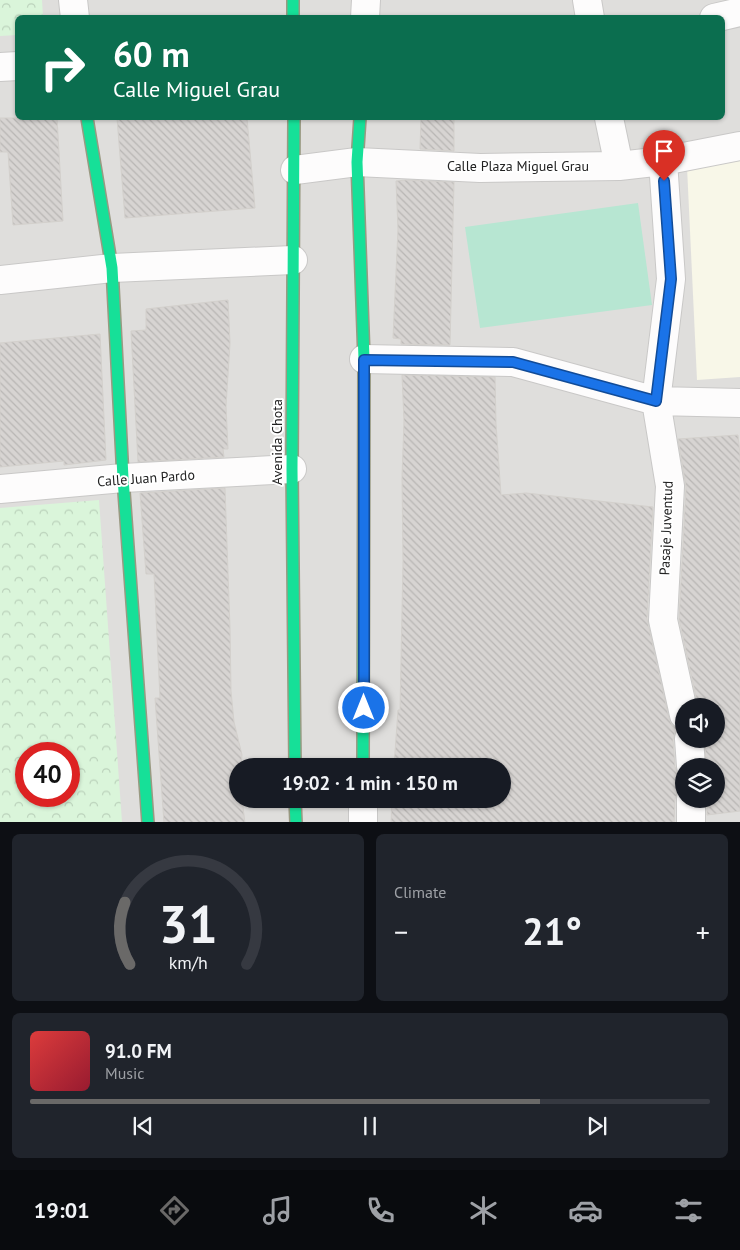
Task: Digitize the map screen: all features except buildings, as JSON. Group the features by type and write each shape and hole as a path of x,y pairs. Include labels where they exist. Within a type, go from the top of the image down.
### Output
{"main road":[{"path":"293,0 293,15"},
{"path":"87,120 112,268 123,478 148,822"},
{"name":"Avenida Chota","path":"294,120 292,470 295,758"},
{"path":"360,120 357,162 364,360 363,758"},
{"path":"296,808 296,822"}],"street":[{"path":"73,0 74,15"},
{"path":"365,15 366,0"},
{"path":"587,0 590,15"},
{"path":"725,15 740,12"},
{"path":"0,67 15,66"},
{"path":"609,120 619,166"},
{"name":"Calle Plaza Miguel Grau","path":"295,170 357,162 480,168 619,166 663,161 740,146"},
{"name":"Pasaje Juventud","path":"663,161 671,279 656,401 670,486 663,620 680,698"},
{"path":"0,280 112,268 293,260"},
{"path":"364,360 513,362 656,401 740,403"},
{"name":"Calle Juan Pardo","path":"0,489 123,478 292,470"},
{"path":"363,808 363,822"},
{"path":"691,808 691,822"}],"shaded area":[{"path":"0,0 740,0 740,822 0,822"},
{"path":"740,158 740,377 697,380 687,167"}],"green space":[{"path":"0,0 42,0 43,15 15,15 15,35 0,36"},
{"path":"638,203 652,305 480,328 465,227"},
{"path":"99,500 122,822 0,822 0,508"}],"traffic: fast":[{"path":"293,0 293,15"},
{"path":"87,120 112,268 123,478 148,822"},
{"path":"294,120 292,469 295,758"},
{"path":"360,120 357,162 364,359 363,758"},
{"path":"295,808 296,822"}],"route":[{"path":"364,708 364,360 513,362 656,401 671,279 664,181"}]}
